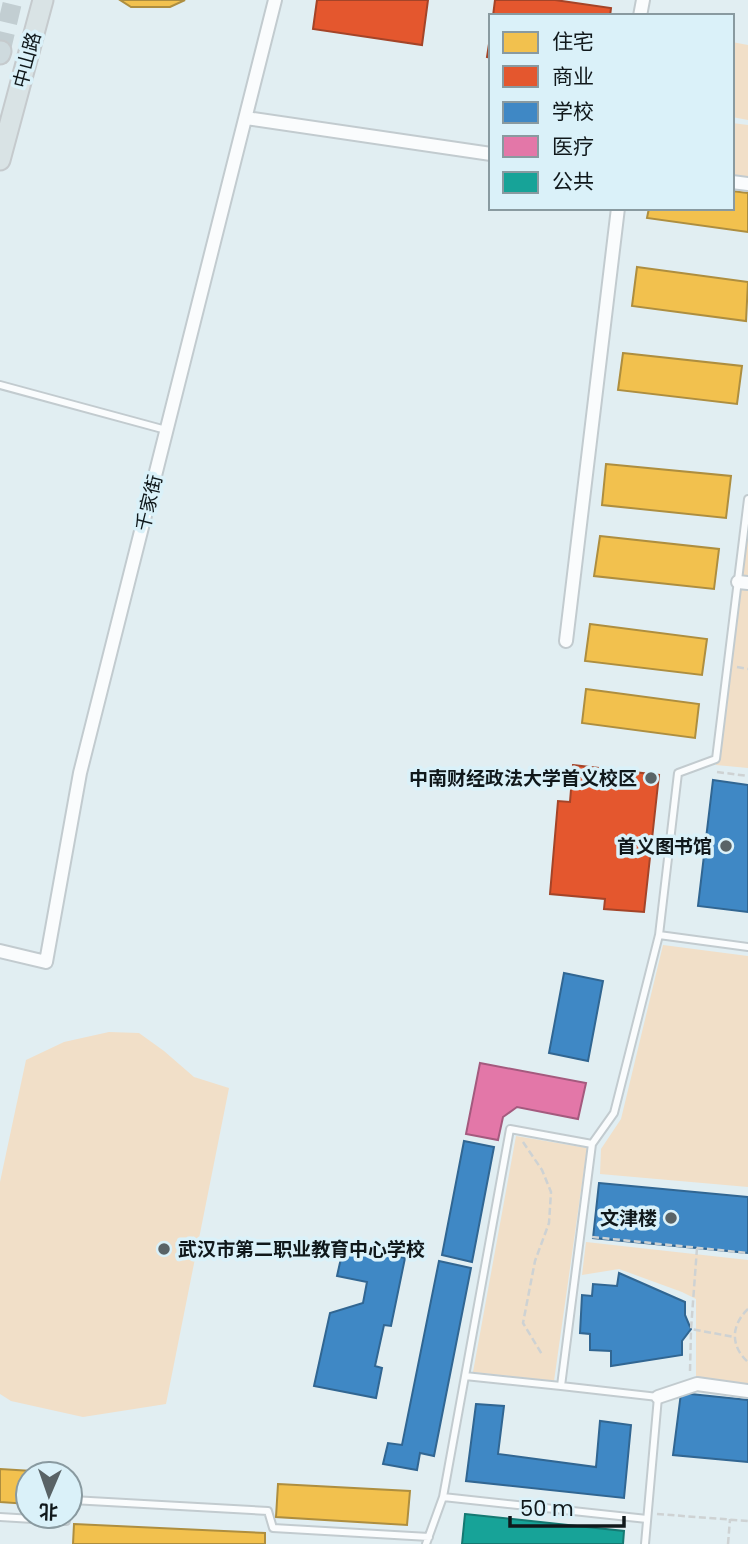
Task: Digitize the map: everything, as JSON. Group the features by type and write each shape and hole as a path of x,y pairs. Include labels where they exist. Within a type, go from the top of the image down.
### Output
{"main road":[{"name":"中山路","path":"0,160 43,0"}],"street":[{"name":"千家街","path":"0,951 46,962 80,773 275,0"},
{"path":"246,118 489,153"},
{"path":"565,641 618,210"},
{"path":"658,1397 697,1384 748,1391"}],"lane":[{"path":"0,386 168,430"},
{"path":"561,1386 592,1144 614,1113 659,935 678,773 716,759 743,582 748,499"},
{"path":"659,935 748,947"},
{"path":"84,1501 268,1511 273,1528 427,1541 443,1497 510,1129 592,1144"},
{"path":"465,1376 658,1397 645,1544"},
{"path":"443,1497 647,1516"}],"path":[{"path":"692,768 748,776"},
{"path":"515,1130 542,1170 551,1192 549,1223 535,1261 523,1323 543,1356"},
{"path":"582,1224 593,1238 748,1254"},
{"path":"690,1387 697,1248"},
{"path":"748,1309 735,1326 734,1337 736,1348 748,1362"},
{"path":"691,1329 734,1337"},
{"path":"647,1516 748,1521"},
{"path":"728,1544 730,1519"}],"shaded area":[{"path":"734,42 748,45 748,120 734,117"},
{"path":"734,123 748,125 748,178 734,176"},
{"path":"748,508 748,768 716,765"},
{"path":"663,945 748,956 748,1187 600,1174 601,1149 621,1119"},
{"path":"109,1032 139,1033 194,1077 229,1088 166,1404 83,1417 11,1401 0,1394 0,1182 26,1060 64,1042"},
{"path":"516,1136 587,1148 554,1381 473,1372"},
{"path":"586,1242 748,1260 748,1386 696,1378 696,1299 619,1269 582,1275"}],"building: 住宅":[{"path":"120,0 185,0 170,7 131,7"},
{"path":"734,191 748,193 748,232 647,218 649,210 734,210"},
{"path":"637,267 748,282 746,321 632,306"},
{"path":"623,353 742,366 737,404 618,390"},
{"path":"606,464 731,476 726,518 602,505"},
{"path":"600,536 719,549 714,589 594,576"},
{"path":"590,624 707,639 702,675 585,661"},
{"path":"586,689 699,704 695,738 582,723"},
{"path":"0,1469 14,1470 14,1503 0,1502"},
{"path":"278,1484 410,1491 407,1525 276,1517"},
{"path":"84,1524 265,1533 265,1544 73,1544 74,1530 84,1530"}],"building: 商业":[{"path":"317,0 428,0 422,45 313,29"},
{"path":"495,0 555,0 611,8 610,14 493,14"},
{"path":"573,765 659,775 644,912 604,909 605,899 550,894 558,801 570,802"}],"building: 学校":[{"name":"首义图书馆","path":"713,780 748,785 748,912 698,906"},
{"path":"564,973 603,981 588,1061 549,1053"},
{"path":"464,1141 494,1147 472,1262 442,1255"},
{"name":"文津楼","path":"599,1183 748,1197 748,1253 593,1238"},
{"path":"344,1245 405,1258 391,1326 384,1325 375,1366 382,1368 376,1398 314,1386 330,1313 363,1303 367,1282 337,1276"},
{"path":"439,1261 471,1268 434,1456 420,1453 417,1470 383,1464 388,1443 402,1445"},
{"path":"619,1273 685,1302 685,1315 691,1329 682,1341 682,1355 611,1366 611,1351 590,1350 590,1334 580,1333 582,1295 592,1296 593,1284 617,1286"},
{"path":"681,1393 748,1400 748,1462 673,1455"},
{"path":"476,1404 504,1406 498,1454 596,1467 600,1421 631,1425 624,1498 466,1481"}],"building: 医疗":[{"path":"480,1063 586,1083 578,1119 517,1107 503,1117 498,1140 466,1134"}],"building: 公共":[{"path":"465,1514 624,1531 623,1544 462,1544"}],"tunnel":[{"path":"1,51 13,0"}],"place":[{"name":"中南财经政法大学首义校区","path":"651,778"},
{"name":"首义图书馆","path":"726,846"},
{"name":"文津楼","path":"671,1218"},
{"name":"武汉市第二职业教育中心学校","path":"164,1249"}]}
